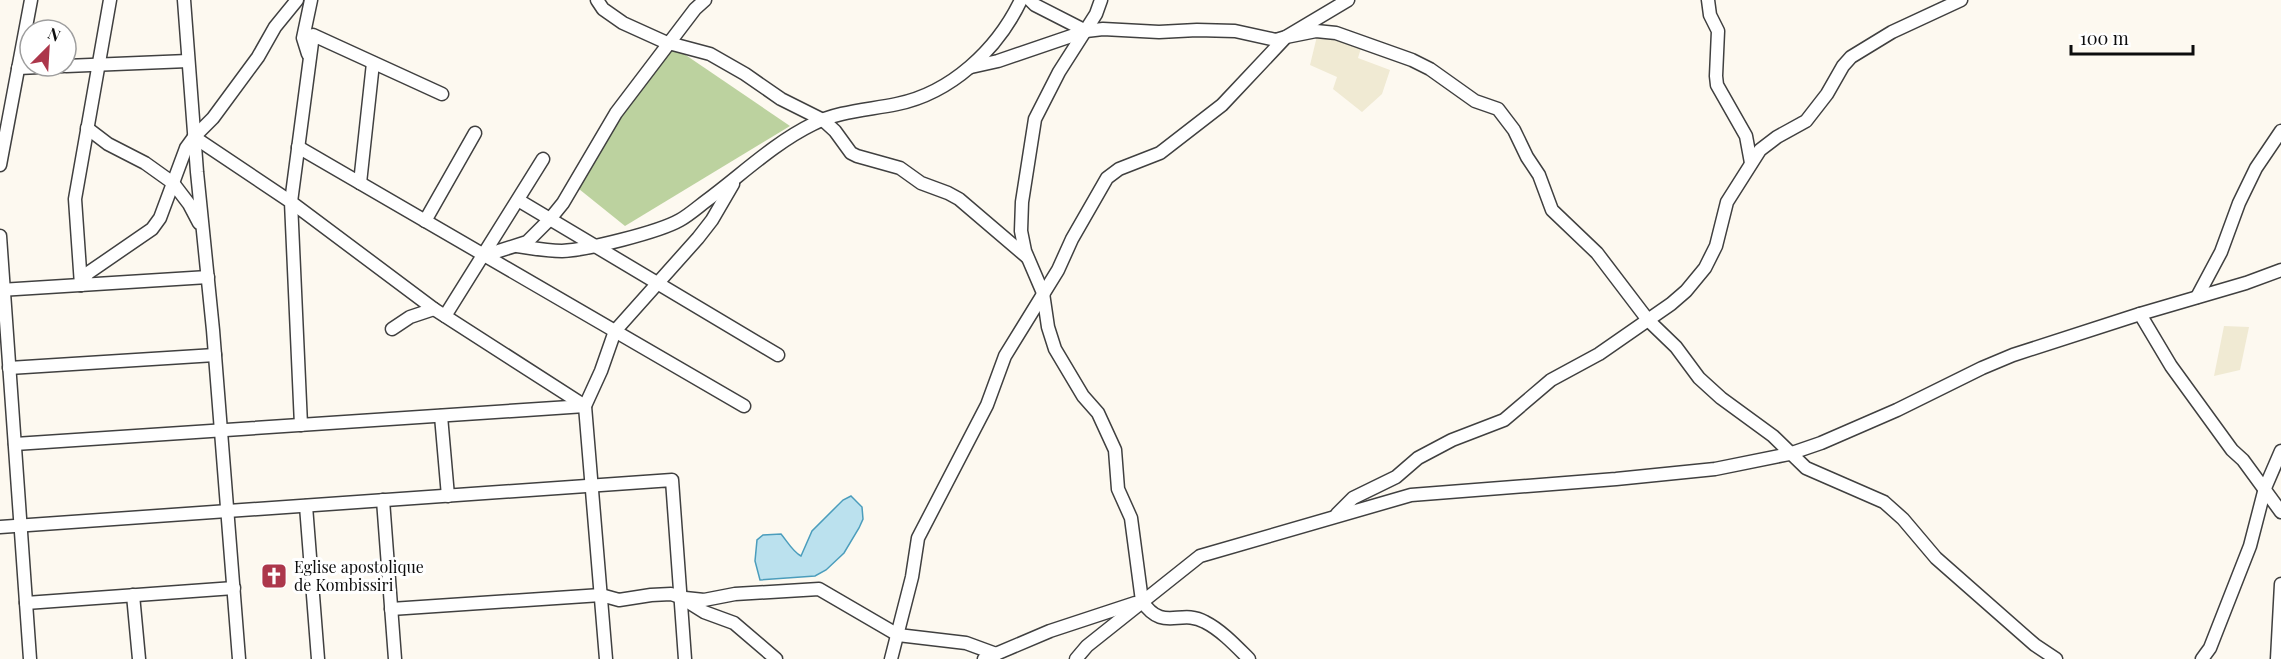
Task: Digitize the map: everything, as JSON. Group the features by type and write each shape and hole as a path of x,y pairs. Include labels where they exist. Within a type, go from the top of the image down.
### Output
{"street":[{"path":"27,18 30,0"},
{"path":"81,285 75,199 110,0"},
{"path":"184,0 239,659"},
{"path":"81,285 88,273 152,229 160,218 186,148 213,118 258,57 274,27 297,0"},
{"path":"310,58 303,38 311,0"},
{"path":"597,0 598,4 610,15 668,43 710,54 745,74 781,99 823,120 835,131 851,153 900,168 921,183 959,199 1028,258"},
{"path":"483,256 527,242 549,219 563,202 616,113 668,43 705,0"},
{"path":"517,246 562,251 660,228 680,220 810,126 831,116 899,104 932,94 970,67 998,37 1021,0"},
{"path":"1030,0 1035,5 1086,31"},
{"path":"1101,0 1096,14 1059,72 1033,126 1020,217 1021,231 1028,258 1042,293 1055,350 1083,396 1098,413 1115,450 1118,489 1131,518 1142,601 1148,611 1155,616 1164,619 1195,618 1205,622 1249,659"},
{"path":"891,659 912,577 918,538 987,405 1005,356 1066,256 1072,239 1107,178 1119,169 1160,153 1222,105 1286,37 1347,0"},
{"path":"1708,0 1710,15 1718,31 1717,85 1746,136 1751,164"},
{"path":"1336,515 1353,498 1396,477 1418,458 1452,440 1504,420 1551,380 1599,354 1686,291 1705,268 1716,246 1727,202 1760,150 1806,120 1827,94 1843,66 1851,57 1892,32 1961,0"},
{"path":"970,67 998,61 1086,31 1103,29 1159,32 1235,31 1276,40 1316,31 1336,33 1412,60 1430,69 1475,101 1498,109 1514,130 1539,176 1552,210 1597,253 1648,320 1676,347 1706,385 1773,436 1806,468 1884,502 1903,519 1936,558 2035,645 2056,659"},
{"path":"301,425 291,202 313,35 442,94"},
{"path":"78,65 188,60"},
{"path":"360,183 373,63"},
{"path":"0,165 4,126 18,68"},
{"path":"87,128 108,144 145,163 173,183 189,204 202,229"},
{"path":"2198,297 2222,252 2239,203 2256,168 2281,131"},
{"path":"425,222 475,133"},
{"path":"194,137 291,202 434,309 585,406"},
{"path":"298,147 744,406"},
{"path":"445,316 543,159"},
{"path":"606,659 585,406 601,371 615,331 712,220 738,177"},
{"path":"518,200 778,355"},
{"path":"0,236 2,290 30,659"},
{"path":"1076,659 1087,646 1200,556 1411,495 1693,471 1789,454 1821,443 1897,410 1992,364 2140,314 2246,284 2281,270"},
{"path":"2,290 207,277"},
{"path":"392,329 410,317 434,309"},
{"path":"2140,314 2171,366 2232,450 2243,460 2281,512"},
{"path":"9,368 215,355"},
{"path":"15,444 585,406"},
{"path":"441,416 448,496"},
{"path":"2202,659 2210,648 2250,546 2265,489 2281,451"},
{"path":"0,527 672,480 685,659"},
{"path":"383,500 395,659"},
{"path":"306,506 318,659"},
{"path":"2277,659 2281,584"},
{"path":"26,603 234,588"},
{"path":"391,609 601,595 619,600 670,594 704,600 735,594 819,589 898,635 966,643 990,656 1050,631 1142,601"},
{"path":"133,596 139,659"},
{"path":"680,597 704,612 734,623 776,659"}],"shaded area":[{"path":"1318,32 1361,48 1358,58 1390,70 1382,94 1362,112 1333,89 1337,77 1310,65"},
{"path":"2224,326 2249,327 2240,370 2214,376"}],"green space":[{"path":"668,43 790,126 625,226 574,185"}],"water":[{"path":"851,496 862,507 863,519 844,553 826,570 815,576 760,580 755,561 757,540 763,535 781,534 801,556 812,531 843,500"}],"place":[{"name":"Eglise apostolique de Kombissiri","path":"274,576"}]}
